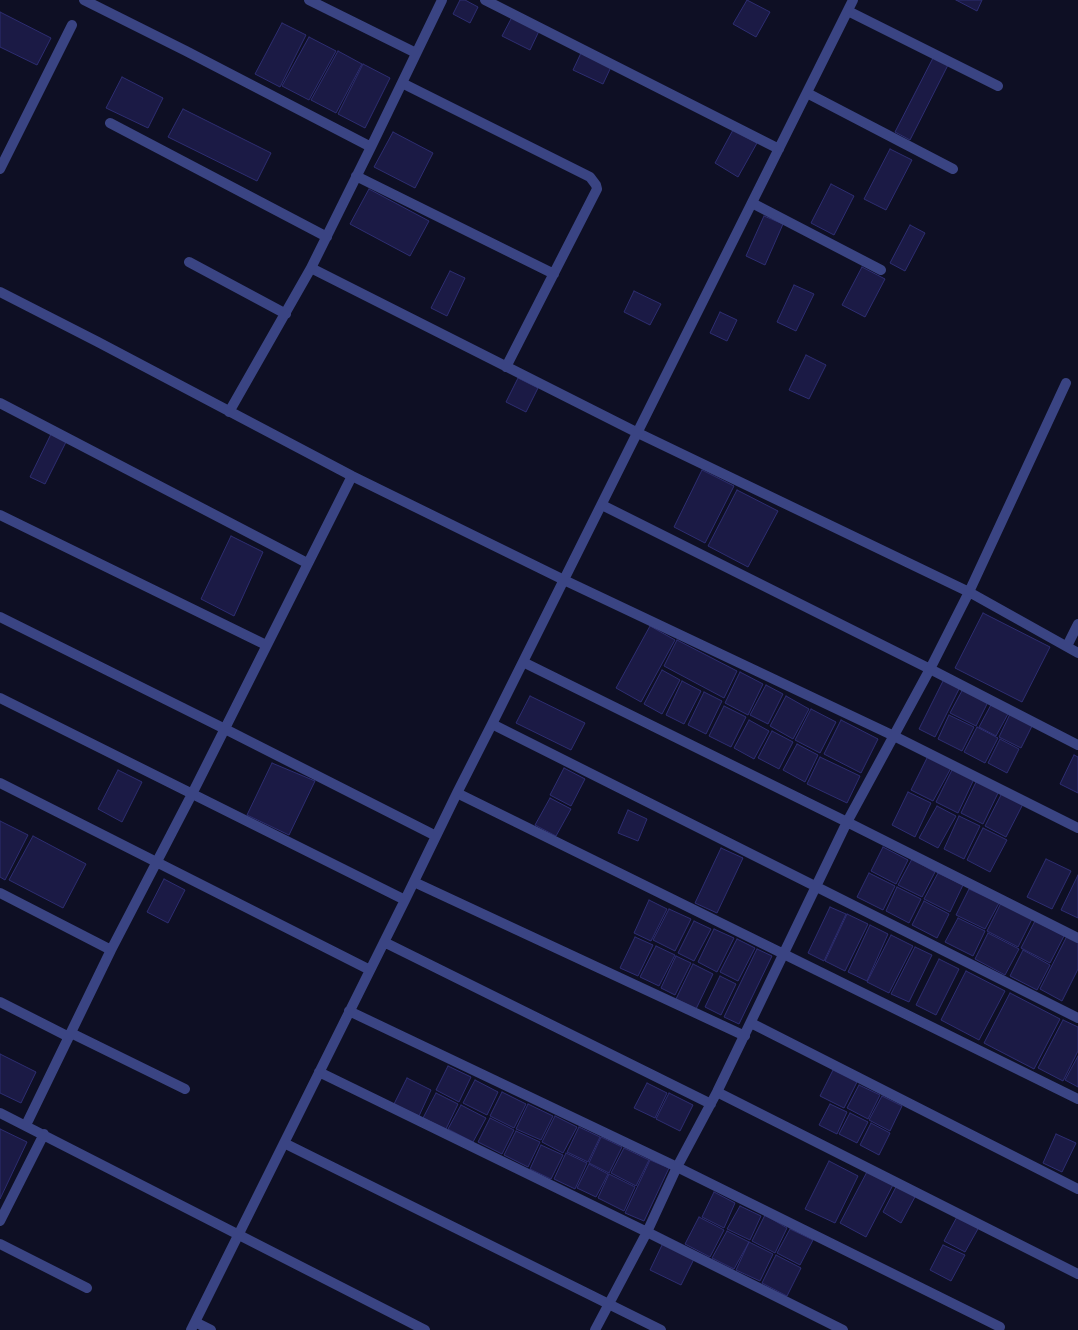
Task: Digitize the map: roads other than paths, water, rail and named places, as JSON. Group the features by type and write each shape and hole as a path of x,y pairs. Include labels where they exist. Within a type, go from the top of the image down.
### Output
{"street":[{"path":"84,0 186,50 371,147"},
{"path":"309,0 416,53"},
{"path":"229,412 312,268 442,0"},
{"path":"485,0 779,149"},
{"path":"211,1330 193,1326 457,792 853,0"},
{"path":"848,11 998,86"},
{"path":"0,169 72,25"},
{"path":"402,83 590,177 597,189 506,366"},
{"path":"807,93 953,168"},
{"path":"110,123 327,237"},
{"path":"356,176 554,274"},
{"path":"752,203 880,270"},
{"path":"189,262 286,314"},
{"path":"312,268 638,432 969,592 1078,653"},
{"path":"0,292 352,476 564,580 894,736 1078,828"},
{"path":"595,1330 647,1232 677,1166 745,1036 847,822 930,669 969,592 1066,383"},
{"path":"0,403 308,563"},
{"path":"26,1125 112,950 352,476"},
{"path":"602,505 1078,745"},
{"path":"0,515 266,645"},
{"path":"0,617 436,836"},
{"path":"1067,646 1078,624"},
{"path":"523,662 1078,938"},
{"path":"0,698 405,900"},
{"path":"492,724 1078,1018"},
{"path":"0,784 370,970"},
{"path":"457,792 1078,1100"},
{"path":"414,882 745,1036"},
{"path":"0,893 112,950"},
{"path":"384,942 711,1104"},
{"path":"0,1002 185,1089"},
{"path":"349,1012 677,1166 1000,1326"},
{"path":"751,1023 1078,1189"},
{"path":"319,1072 843,1330"},
{"path":"717,1092 1078,1274"},
{"path":"0,1113 425,1330"},
{"path":"0,1221 44,1134"},
{"path":"284,1144 661,1330"},
{"path":"0,1244 87,1288"}]}
